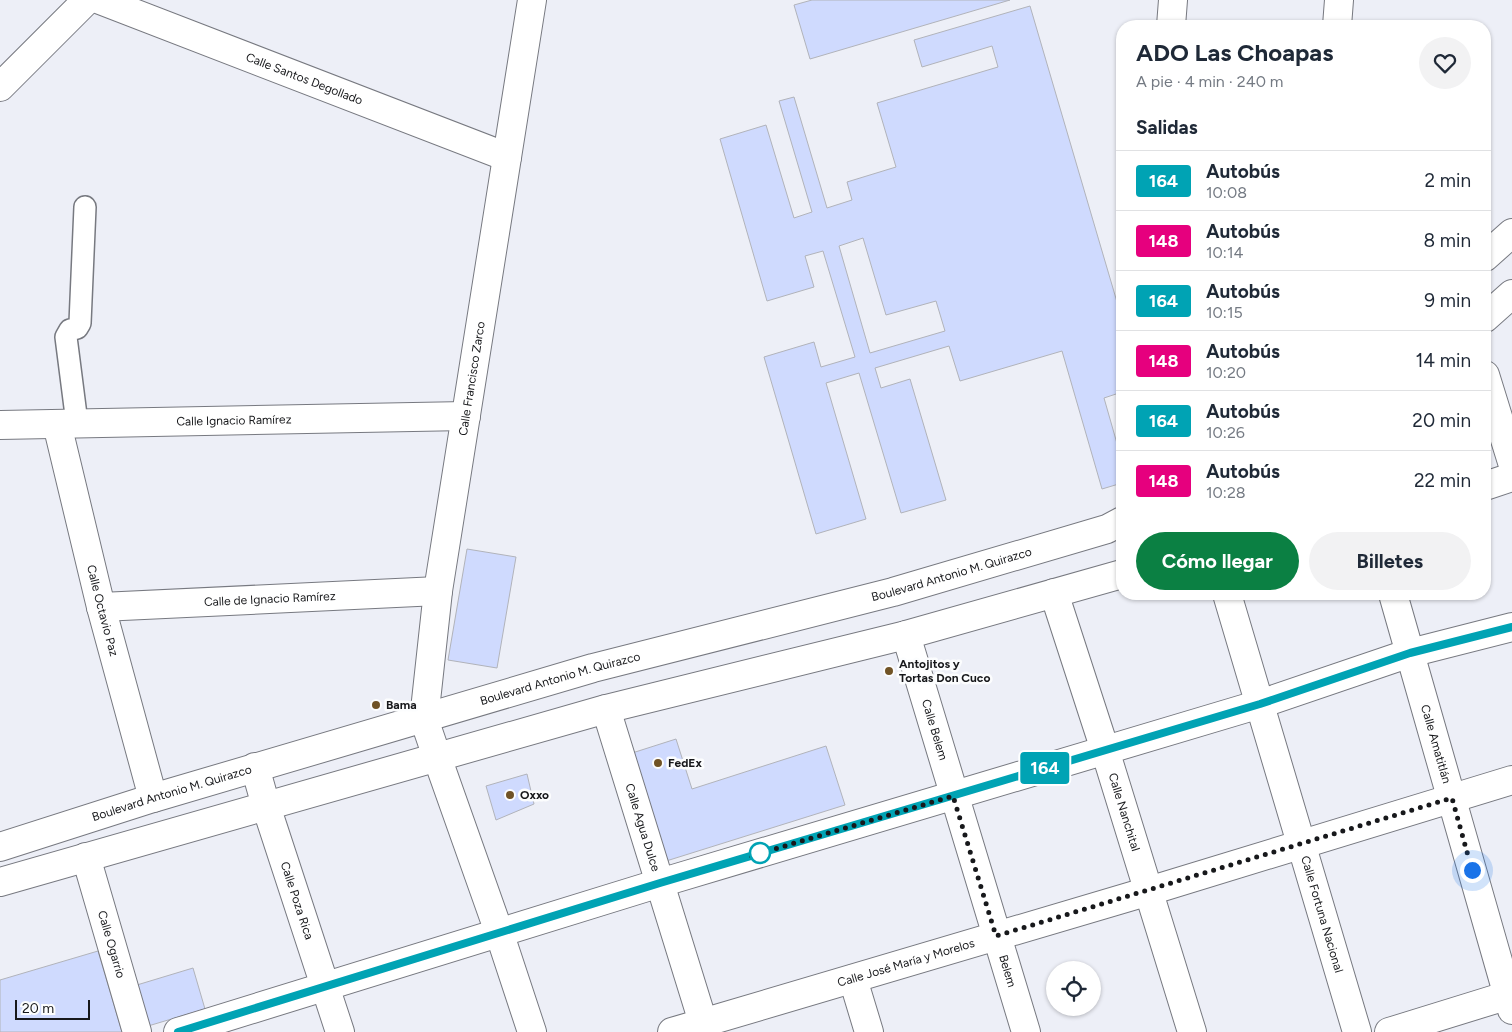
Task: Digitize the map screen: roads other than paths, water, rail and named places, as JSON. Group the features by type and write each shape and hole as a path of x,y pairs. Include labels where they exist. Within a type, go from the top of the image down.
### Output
{"street":[{"path":"0,87 87,0"},
{"name":"Calle Santos Degollado","path":"100,0 507,157"},
{"name":"Calle Francisco Zarco","path":"532,0 438,591 424,719 532,1032"},
{"path":"1171,20 1173,0"},
{"path":"1338,20 1339,0"},
{"path":"67,424 66,337 70,330 77,328 80,323 85,207"},
{"path":"1491,252 1512,233"},
{"path":"1491,313 1512,294"},
{"path":"1491,394 1512,462"},
{"name":"Calle Ignacio Ramírez","path":"0,425 466,416"},
{"name":"Calle Octavio Paz","path":"67,424 101,607 154,798"},
{"path":"1491,484 1512,477"},
{"name":"Boulevard Antonio M. Quirazco","path":"0,847 255,767 593,668 893,592 1107,529 1116,524"},
{"path":"0,882 606,709 906,635 1116,576"},
{"name":"Calle de Ignacio Ramírez","path":"101,607 438,591"},
{"name":"Calle Nanchital","path":"1054,593 1105,750 1192,1032"},
{"name":"Calle Fortuna Nacional","path":"1229,600 1357,1032"},
{"name":"Calle Amatitlán","path":"1395,600 1511,1000"},
{"path":"178,1032 660,883 1260,704 1410,653 1512,627"},
{"name":"Calle Belem","path":"906,635 953,796"},
{"path":"691,643 702,685"},
{"name":"Calle Agua Dulce","path":"606,709 704,1028"},
{"name":"Calle Poza Rica","path":"255,767 340,1032"},
{"name":"Calle José María y Morelos","path":"672,1032 704,1028 853,979 1512,780"},
{"name":"Belem","path":"953,796 1026,1032"},
{"name":"Calle Ogarrio","path":"86,857 137,1032"},
{"path":"853,979 869,1032"},
{"path":"1389,1032 1511,1000"}],"place":[{"name":"Antojitos y Tortas Don Cuco","path":"889,671"},
{"name":"Bama","path":"376,705"},
{"name":"FedEx","path":"658,763"},
{"name":"Oxxo","path":"510,795"}]}
